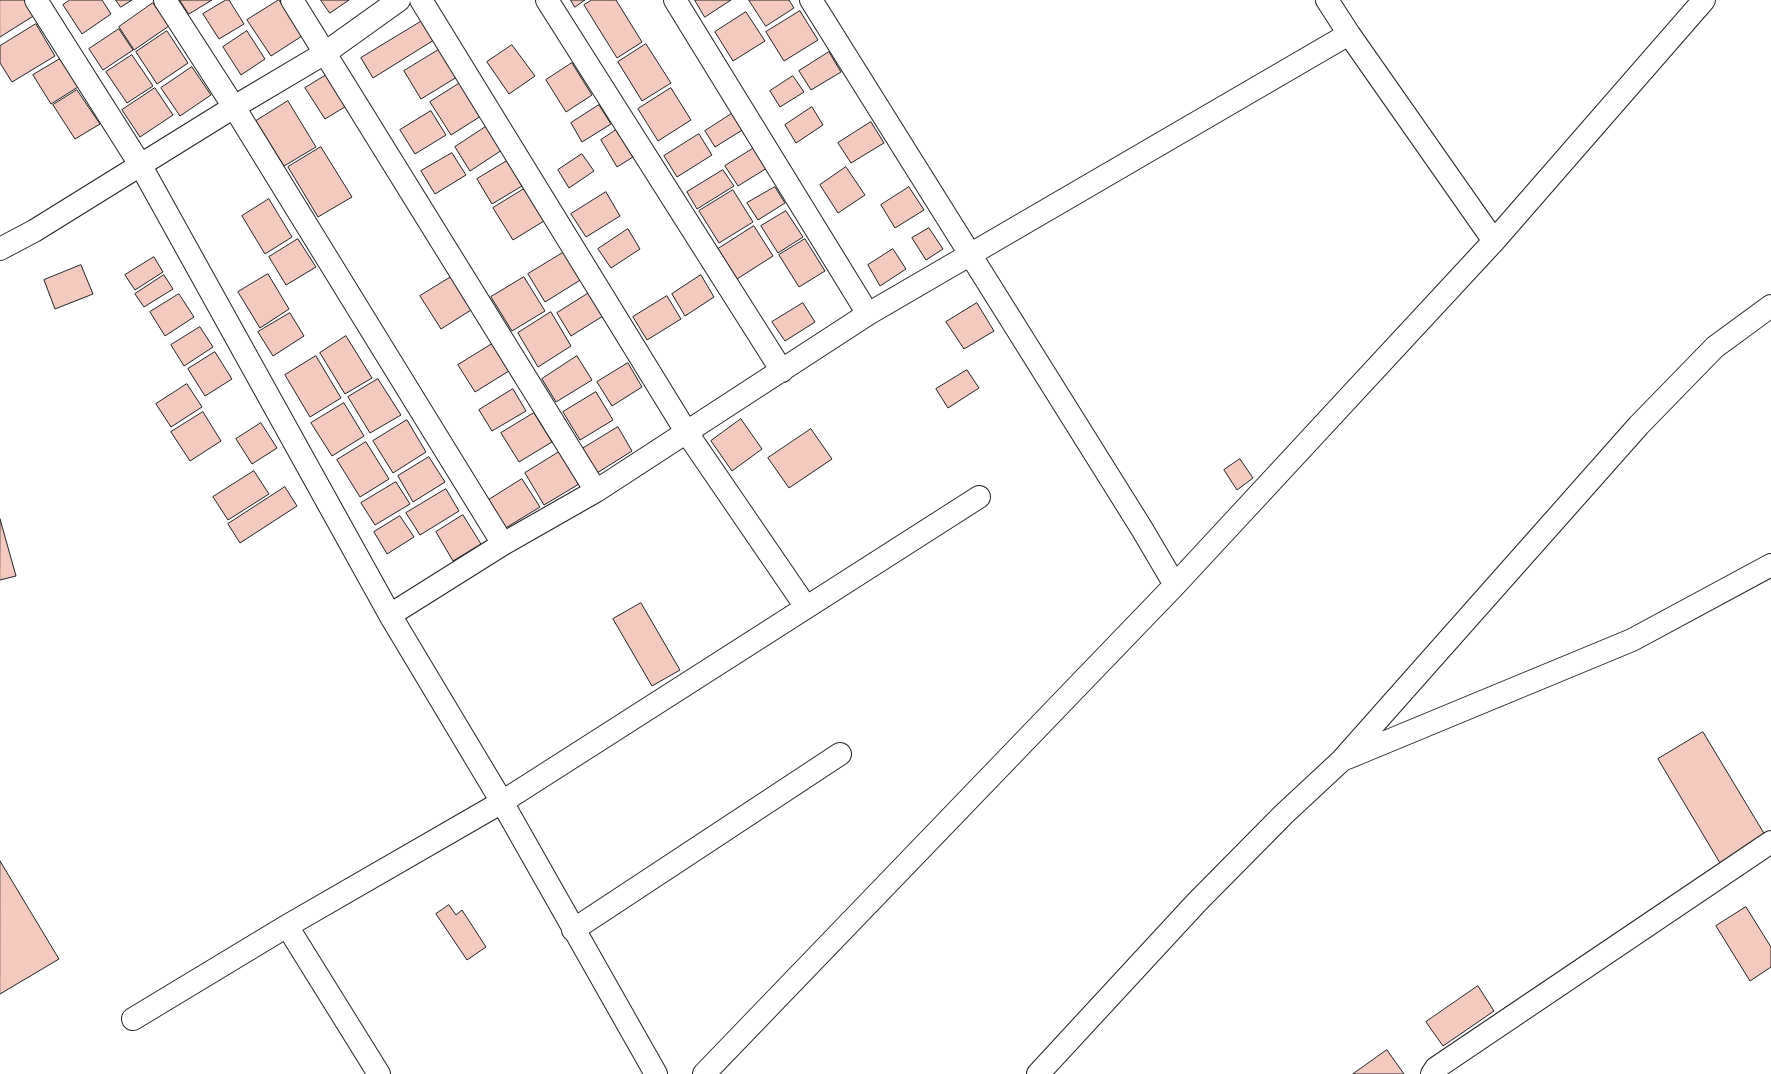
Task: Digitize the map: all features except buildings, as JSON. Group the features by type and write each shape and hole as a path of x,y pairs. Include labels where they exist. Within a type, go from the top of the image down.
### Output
{"street":[{"path":"36,0 141,166 390,615 502,802 573,930 656,1074"},
{"path":"165,0 234,107 503,544"},
{"path":"292,0 596,491"},
{"path":"0,249 34,231 234,107 325,53 399,0"},
{"path":"421,0 688,433 806,607"},
{"path":"547,0 782,371"},
{"path":"675,0 868,314"},
{"path":"811,0 969,255 1142,529 1175,585"},
{"path":"1327,0 1349,34 1494,241"},
{"path":"704,1074 1175,585 1494,241 1704,0"},
{"path":"390,615 503,544 596,491 688,433 868,314 1349,34"},
{"path":"1038,1074 1197,902 1284,814 1342,760 1639,425 1715,347 1771,306"},
{"path":"133,1019 287,926 502,802 979,497"},
{"path":"1342,760 1632,640 1771,565"},
{"path":"573,930 840,754"},
{"path":"1432,1074 1436,1068 1771,842"},
{"path":"287,926 378,1074"}]}
